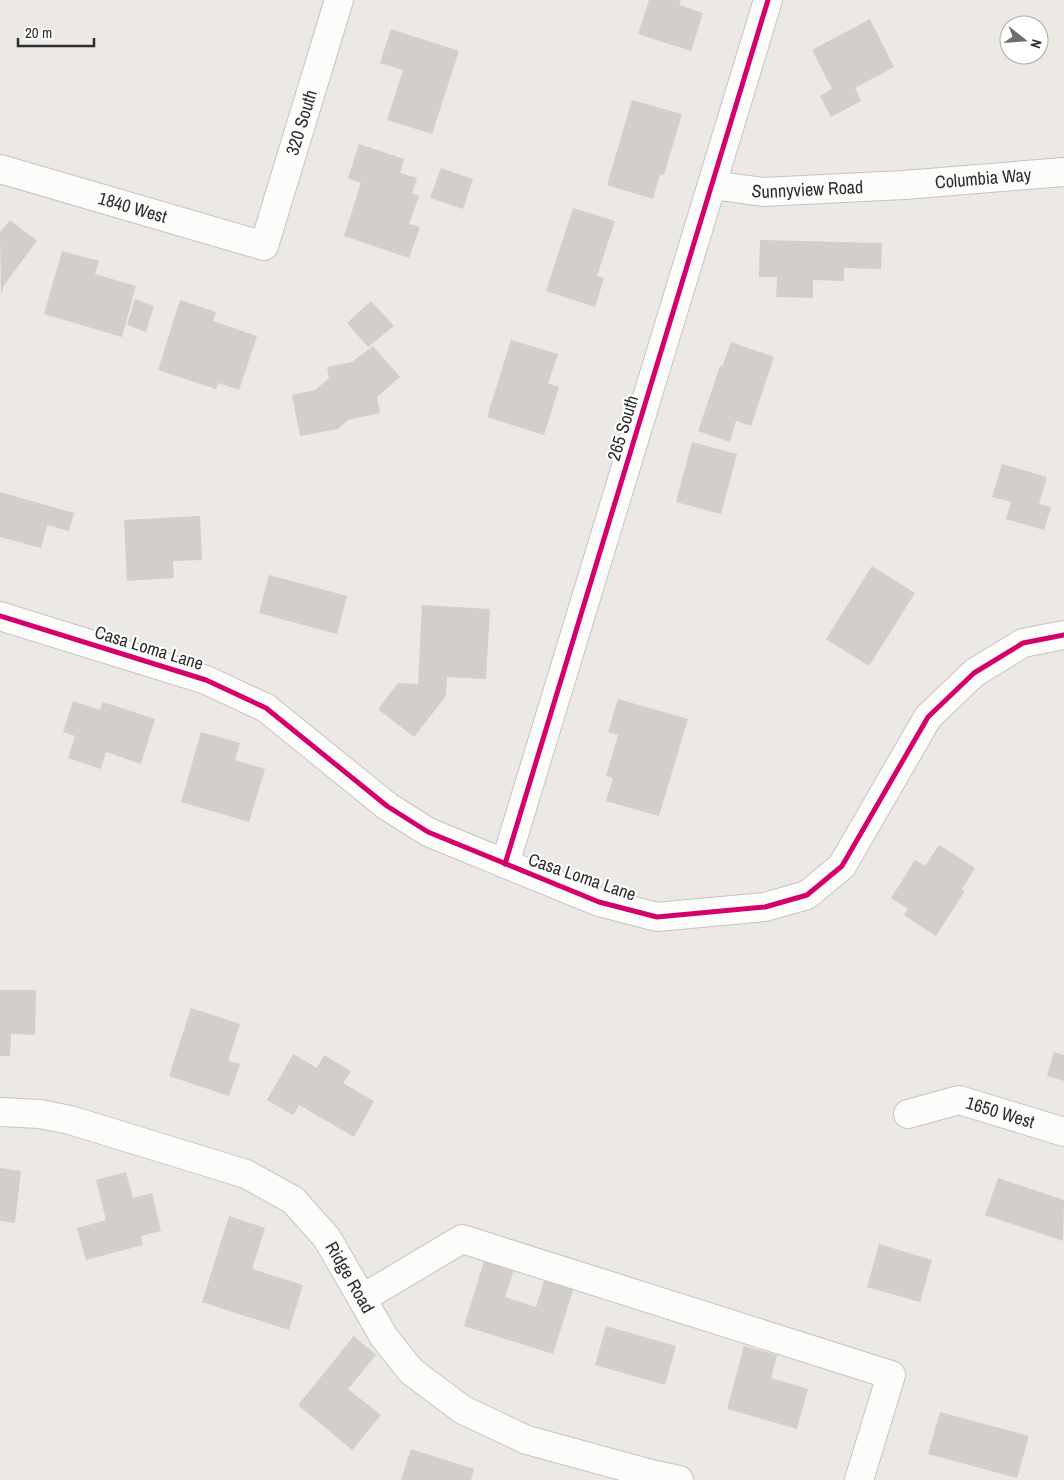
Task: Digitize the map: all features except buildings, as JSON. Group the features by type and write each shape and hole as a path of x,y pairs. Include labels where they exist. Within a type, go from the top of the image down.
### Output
{"street":[{"name":"320 South","path":"264,246 339,0"},
{"name":"265 South","path":"505,864 768,0"},
{"name":"1840 West","path":"0,169 264,246"},
{"name":"Columbia Way","path":"904,185 1064,172"},
{"name":"Sunnyview Road","path":"712,185 763,192 904,185"},
{"name":"Casa Loma Lane","path":"0,616 206,680 266,708 387,806 428,832 599,902 657,916 765,908 807,895 842,866 928,717 974,673 1023,643 1064,635"},
{"name":"1650 West","path":"908,1114 958,1100 1064,1132"},
{"name":"Ridge Road","path":"0,1112 40,1114 70,1120 246,1174 293,1200 327,1238 384,1337 411,1371 463,1410 527,1440 679,1480"},
{"path":"363,1298 462,1239 891,1376 859,1480"}],"cycle path":[{"path":"505,864 768,0"},
{"path":"0,616 206,680 266,708 387,806 428,832 599,902 657,917 765,907 807,895 842,866 928,717 974,673 1023,643 1064,635"}]}
